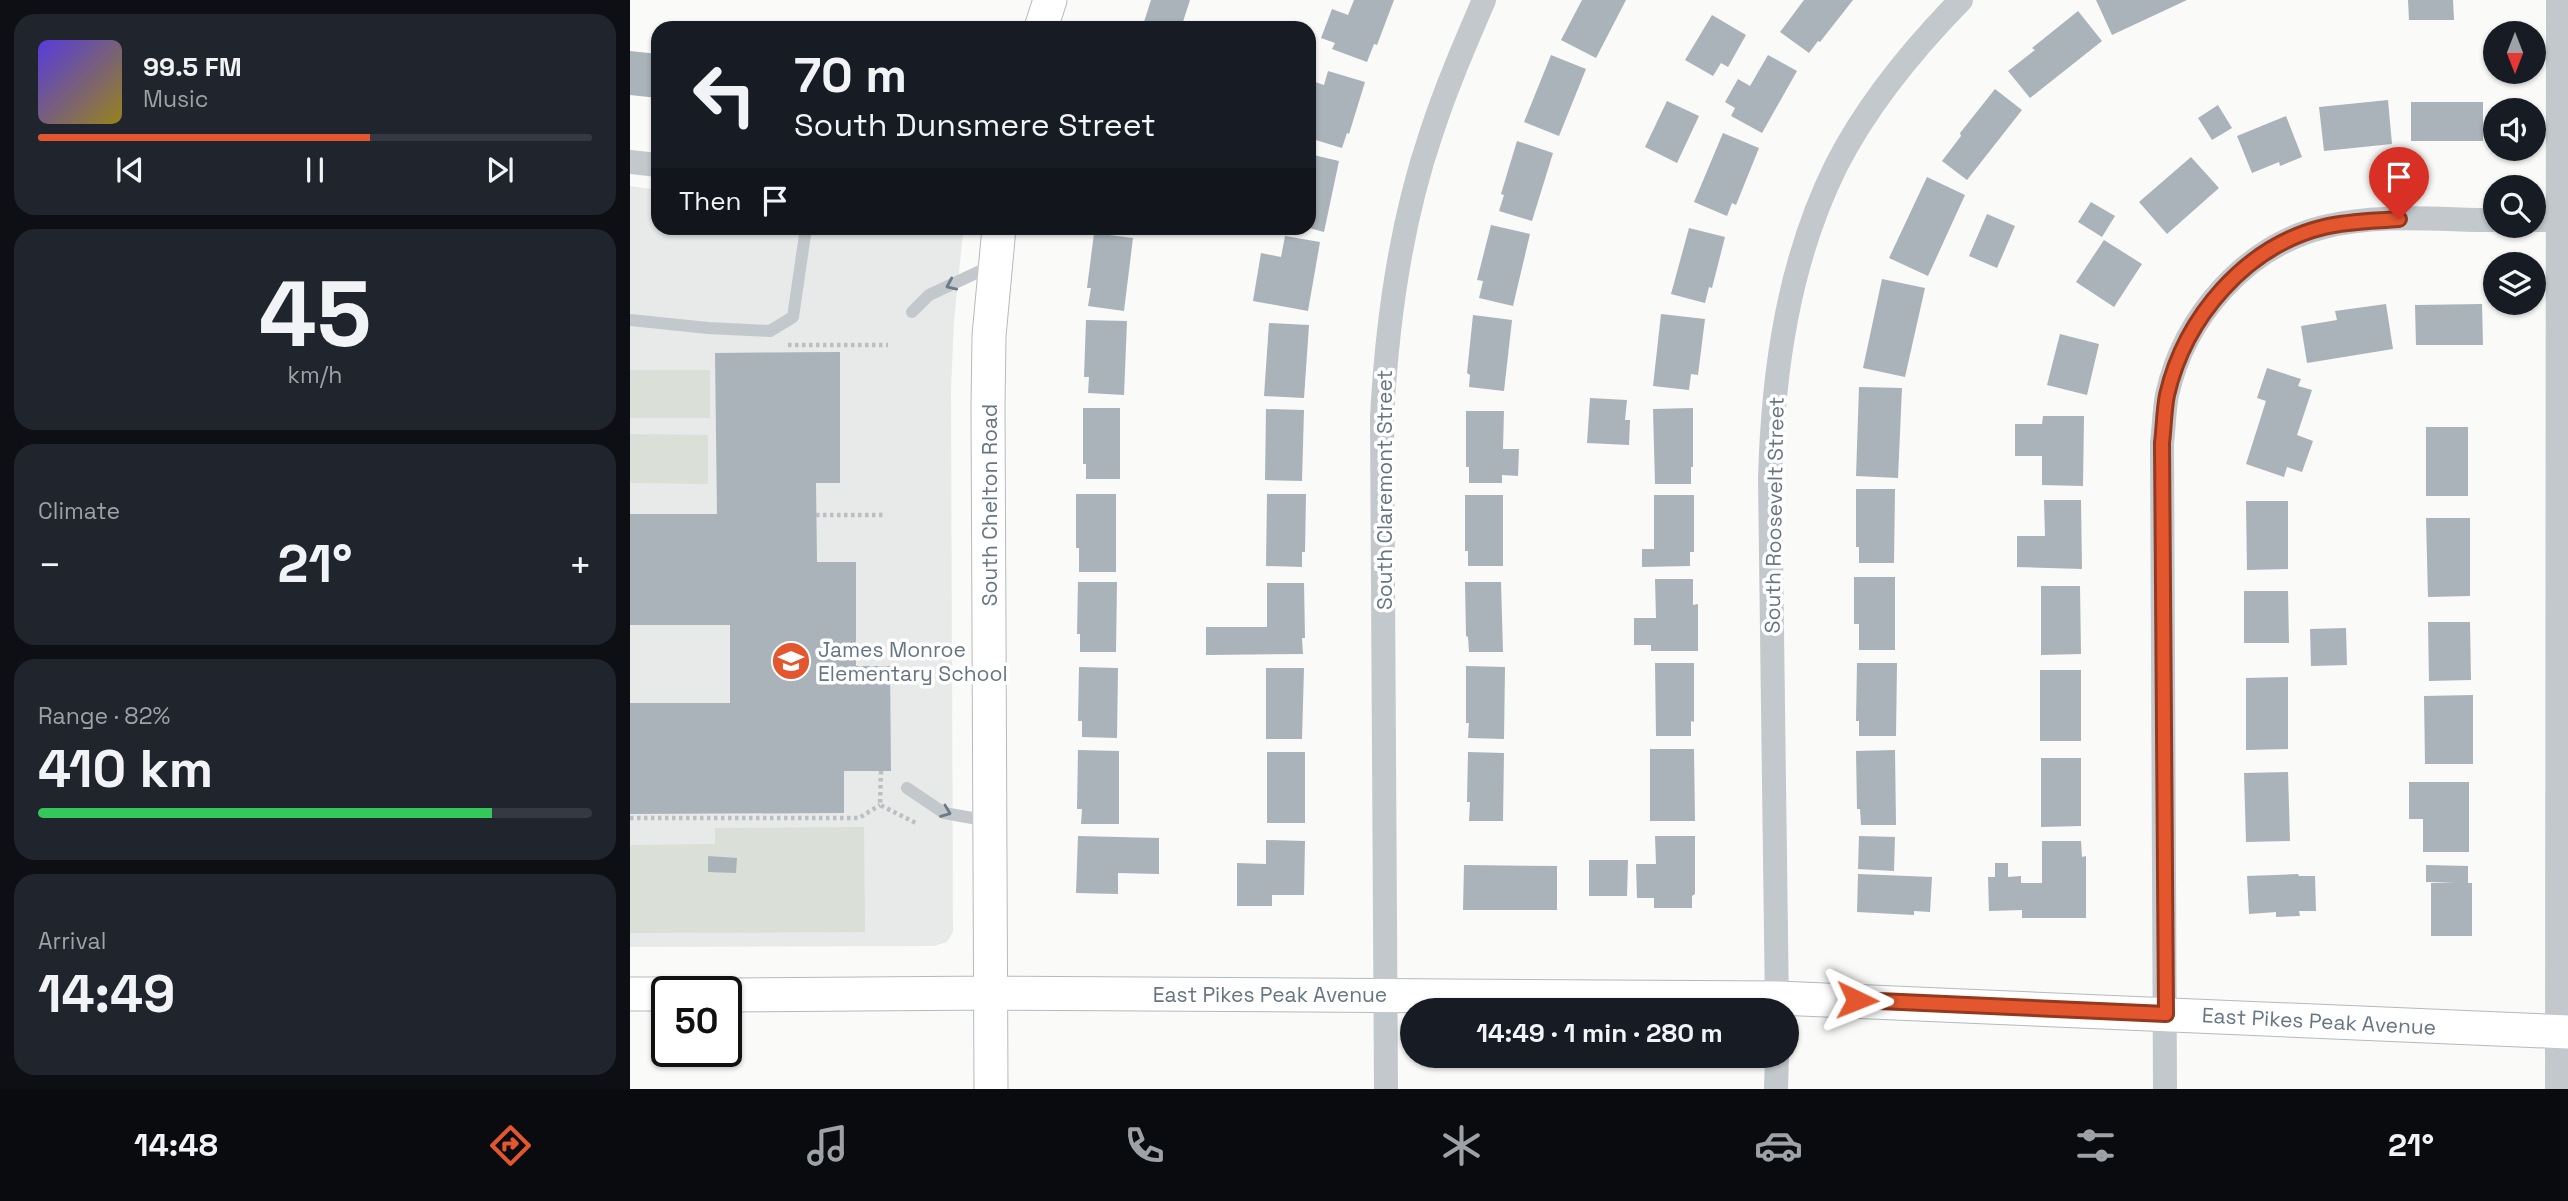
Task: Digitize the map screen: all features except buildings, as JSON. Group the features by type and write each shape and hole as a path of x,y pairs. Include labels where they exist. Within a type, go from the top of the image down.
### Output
{"main road":[{"path":"1043,21 1050,0"},
{"name":"South Chelton Road","path":"991,1089 988,406 989,336 998,235"},
{"name":"East Pikes Peak Avenue","path":"742,995 992,993 1516,998"},
{"path":"630,995 651,995"},
{"name":"East Pikes Peak Avenue","path":"1799,1005 2166,1014 2563,1032"}],"street":[{"name":"South Claremont Street","path":"1386,1089 1382,417 1386,354 1394,290 1410,211 1430,136 1456,64 1484,0"},
{"name":"South Roosevelt Street","path":"1777,998 1770,478 1772,414 1780,358 1804,249 1836,166 1863,120 1893,78 1931,30 1961,0"},
{"path":"2557,1089 2563,1032 2563,220 2558,0"},
{"path":"630,162 651,165"},
{"path":"2165,1089 2162,443 2167,395 2177,362 2190,332 2208,306 2235,276 2262,254 2294,237 2324,227 2355,222 2483,220"},
{"path":"1776,1089 1777,1068"}],"lane":[{"path":"630,320 770,331 793,317 805,235"},
{"path":"912,312 929,295 994,265"},
{"path":"906,788 944,813 991,822"}],"path":[{"path":"816,515 886,515"},
{"path":"630,818 859,818 880,805"}],"shaded area":[{"name":"James Monroe Elementary School","path":"630,186 651,189 651,235 963,235 954,320 951,390 953,932 947,942 934,946 630,947"},
{"path":"630,370 710,370 710,418 630,418"},
{"path":"630,434 708,435 708,484 630,483"},
{"path":"864,827 865,932 630,933 630,845 715,844 715,828"}],"place":[{"name":"James Monroe Elementary School","path":"791,661"}],"route":[{"path":"1857,1000 2166,1014 2162,443 2167,395 2190,332 2208,306 2235,276 2262,254 2294,237 2324,227 2399,219"}]}
